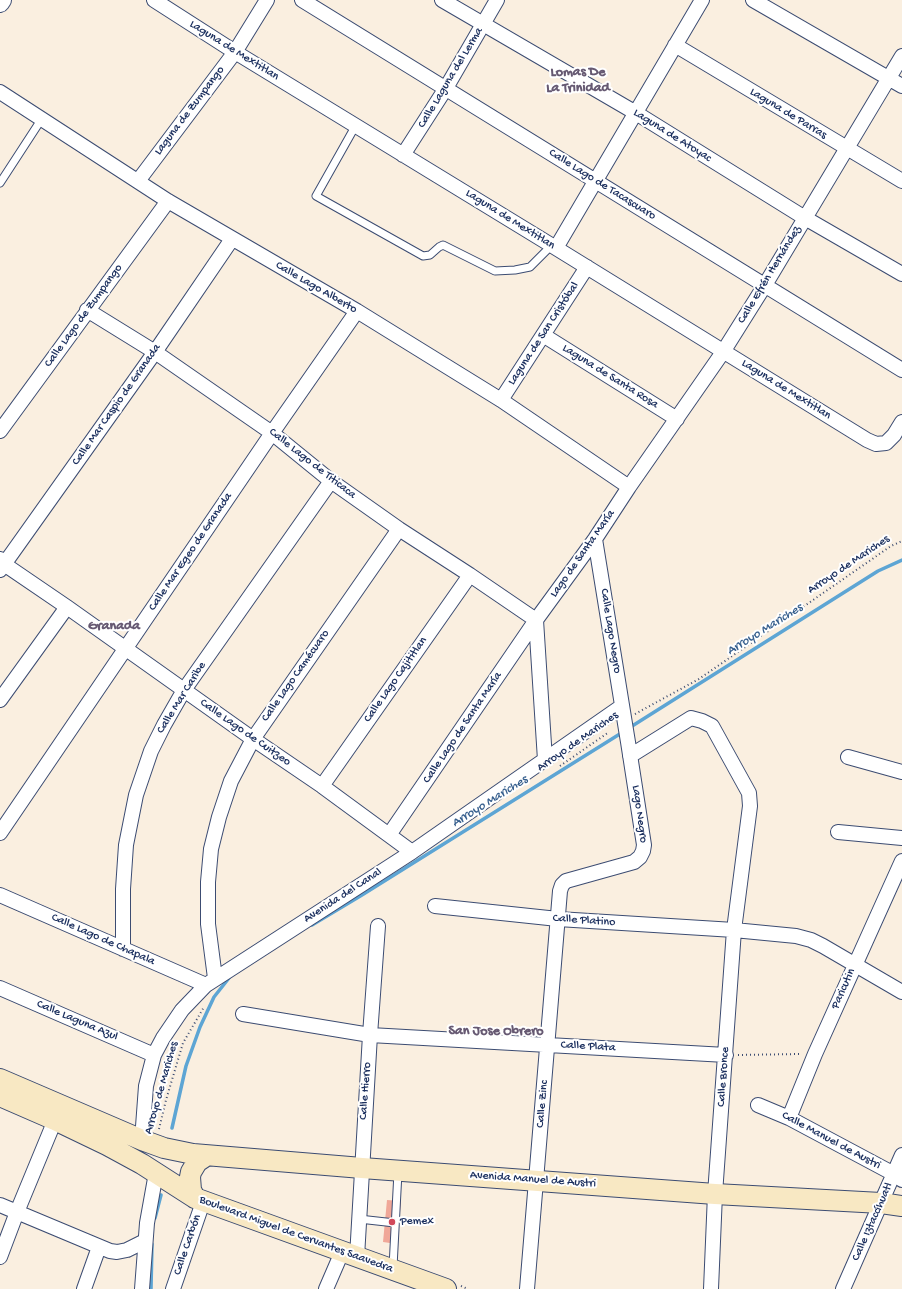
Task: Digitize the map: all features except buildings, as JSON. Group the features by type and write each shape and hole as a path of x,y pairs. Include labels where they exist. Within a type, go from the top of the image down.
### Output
{"main road":[{"path":"0,1079 154,1144 149,1168"},
{"name":"Boulevard Miguel de Cervantes Saavedra","path":"0,1096 107,1145 149,1168 199,1200 446,1289"},
{"name":"Avenida Manuel de Austri","path":"154,1144 206,1156 715,1194 881,1203 902,1206"},
{"path":"199,1200 191,1190 190,1177 197,1162 206,1156"}],"street":[{"name":"Laguna de Mextitlan","path":"154,0 235,52 554,246 867,440 876,444 886,443 894,435 902,422"},
{"name":"Laguna de Zumpango","path":"138,181 235,52 267,0"},
{"name":"Calle Lago de Tacascuaro","path":"302,0 902,370"},
{"name":"Laguna de Atoyac","path":"442,0 636,114 805,218 902,274"},
{"name":"Calle Laguna del Lerma","path":"404,154 446,88 497,0"},
{"path":"554,246 596,181 702,0"},
{"path":"753,0 902,86"},
{"name":"Laguna de Parras","path":"675,45 902,181"},
{"name":"Calle Efrén Hernández","path":"629,487 723,352 765,285 902,56"},
{"name":"Calle Lago Alberto","path":"0,92 168,201 357,311 501,400 629,487"},
{"name":"Calle Lago de Zumpango","path":"0,432 87,310 168,201"},
{"name":"Calle Mar Caspio de Granada","path":"1,564 155,352 232,239"},
{"name":"Laguna de San Cristóbal","path":"501,400 587,267"},
{"name":"Calle Lago de Titicaca","path":"87,310 155,352 272,433 332,480 399,529 536,620"},
{"name":"Calle Mar Egeo de Granada","path":"0,833 272,433 357,311"},
{"name":"Laguna de Santa Rosa","path":"543,335 677,419"},
{"name":"Calle Mar Caribe","path":"124,949 123,890 126,845 136,795 151,752 164,725 184,690 332,480"},
{"name":"Lago de Santa María","path":"536,620 595,539 629,487"},
{"name":"Calle Lago Camécuaro","path":"211,981 208,924 208,882 211,849 218,817 231,781 252,739 399,529"},
{"name":"Calle Lago Negro","path":"595,539 624,717"},
{"name":"Calle Lago de Cuitzeo","path":"1,564 67,607 252,739 322,786 412,852"},
{"name":"Calle Lago Cajititlan","path":"322,786 470,575"},
{"path":"0,700 67,607"},
{"path":"536,620 550,765"},
{"name":"Calle Lago de Santa María","path":"389,835 536,620"},
{"name":"Lago Negro","path":"558,919 560,891 562,885 566,881 634,862 640,857 643,851 644,839 624,717"},
{"name":"Avenida del Canal","path":"154,1144 146,1086 154,1054 182,1010 211,981 624,717"},
{"name":"Calle Bronce","path":"630,756 691,718 702,721 712,726 749,793 750,806 734,930 715,1194 712,1289"},
{"path":"848,757 902,772"},
{"path":"838,832 902,838"},
{"name":"Paricutin","path":"789,1118 815,1054 902,860"},
{"name":"Calle Lago de Chapala","path":"0,895 124,949 211,981"},
{"name":"Calle Platino","path":"434,906 558,919 734,930 796,936 823,946 902,992"},
{"name":"Calle Zinc","path":"527,1289 558,919"},
{"name":"Calle Hierro","path":"326,1289 350,1254 359,1219 378,926"},
{"name":"Calle Laguna Azul","path":"0,988 154,1054"},
{"name":"Calle Plata","path":"243,1014 370,1034 726,1055"},
{"name":"Calle Manuel de Austri","path":"758,1105 789,1118 898,1177"},
{"path":"0,1257 55,1120"},
{"name":"Calle Iztaccíhuatl","path":"843,1289 881,1203 898,1177 902,1155"},
{"path":"142,1289 149,1206 149,1168"},
{"name":"Calle Carbón","path":"173,1289 199,1200"},
{"path":"0,1205 99,1247 117,1252 127,1250 145,1242"},
{"path":"84,1289 99,1247"}],"lane":[{"path":"0,183 41,120"},
{"path":"356,125 316,196 423,256 430,255 439,247 443,246 495,271 515,270 530,267 547,250 554,246"},
{"path":"392,1270 398,1170"},
{"path":"359,1219 395,1223"}],"path":[{"name":"Arroyo de Mariches","path":"550,765 604,736 624,717 699,679 891,546 902,541"},
{"name":"Arroyo de Mariches","path":"154,1144 183,1043 206,1003"},
{"path":"726,1055 815,1054"}],"waterway":[{"name":"Arroyo Mariches","path":"629,728 878,571 902,560"},
{"name":"Arroyo Mariches","path":"312,925 623,732"},
{"name":"Arroyo Mariches","path":"172,1128 186,1066 200,1027 214,997 229,978"},
{"name":"Arroyo Mariches","path":"155,1218 161,1195"},
{"name":"Arroyo Mariches","path":"151,1289 152,1244"}],"place":[{"name":"Pemex","path":"392,1222"}],"district":[{"name":"Lomas De La Trinidad","path":"578,82"},
{"name":"Granada","path":"114,627"},
{"name":"San Jose Obrero","path":"496,1032"}]}
